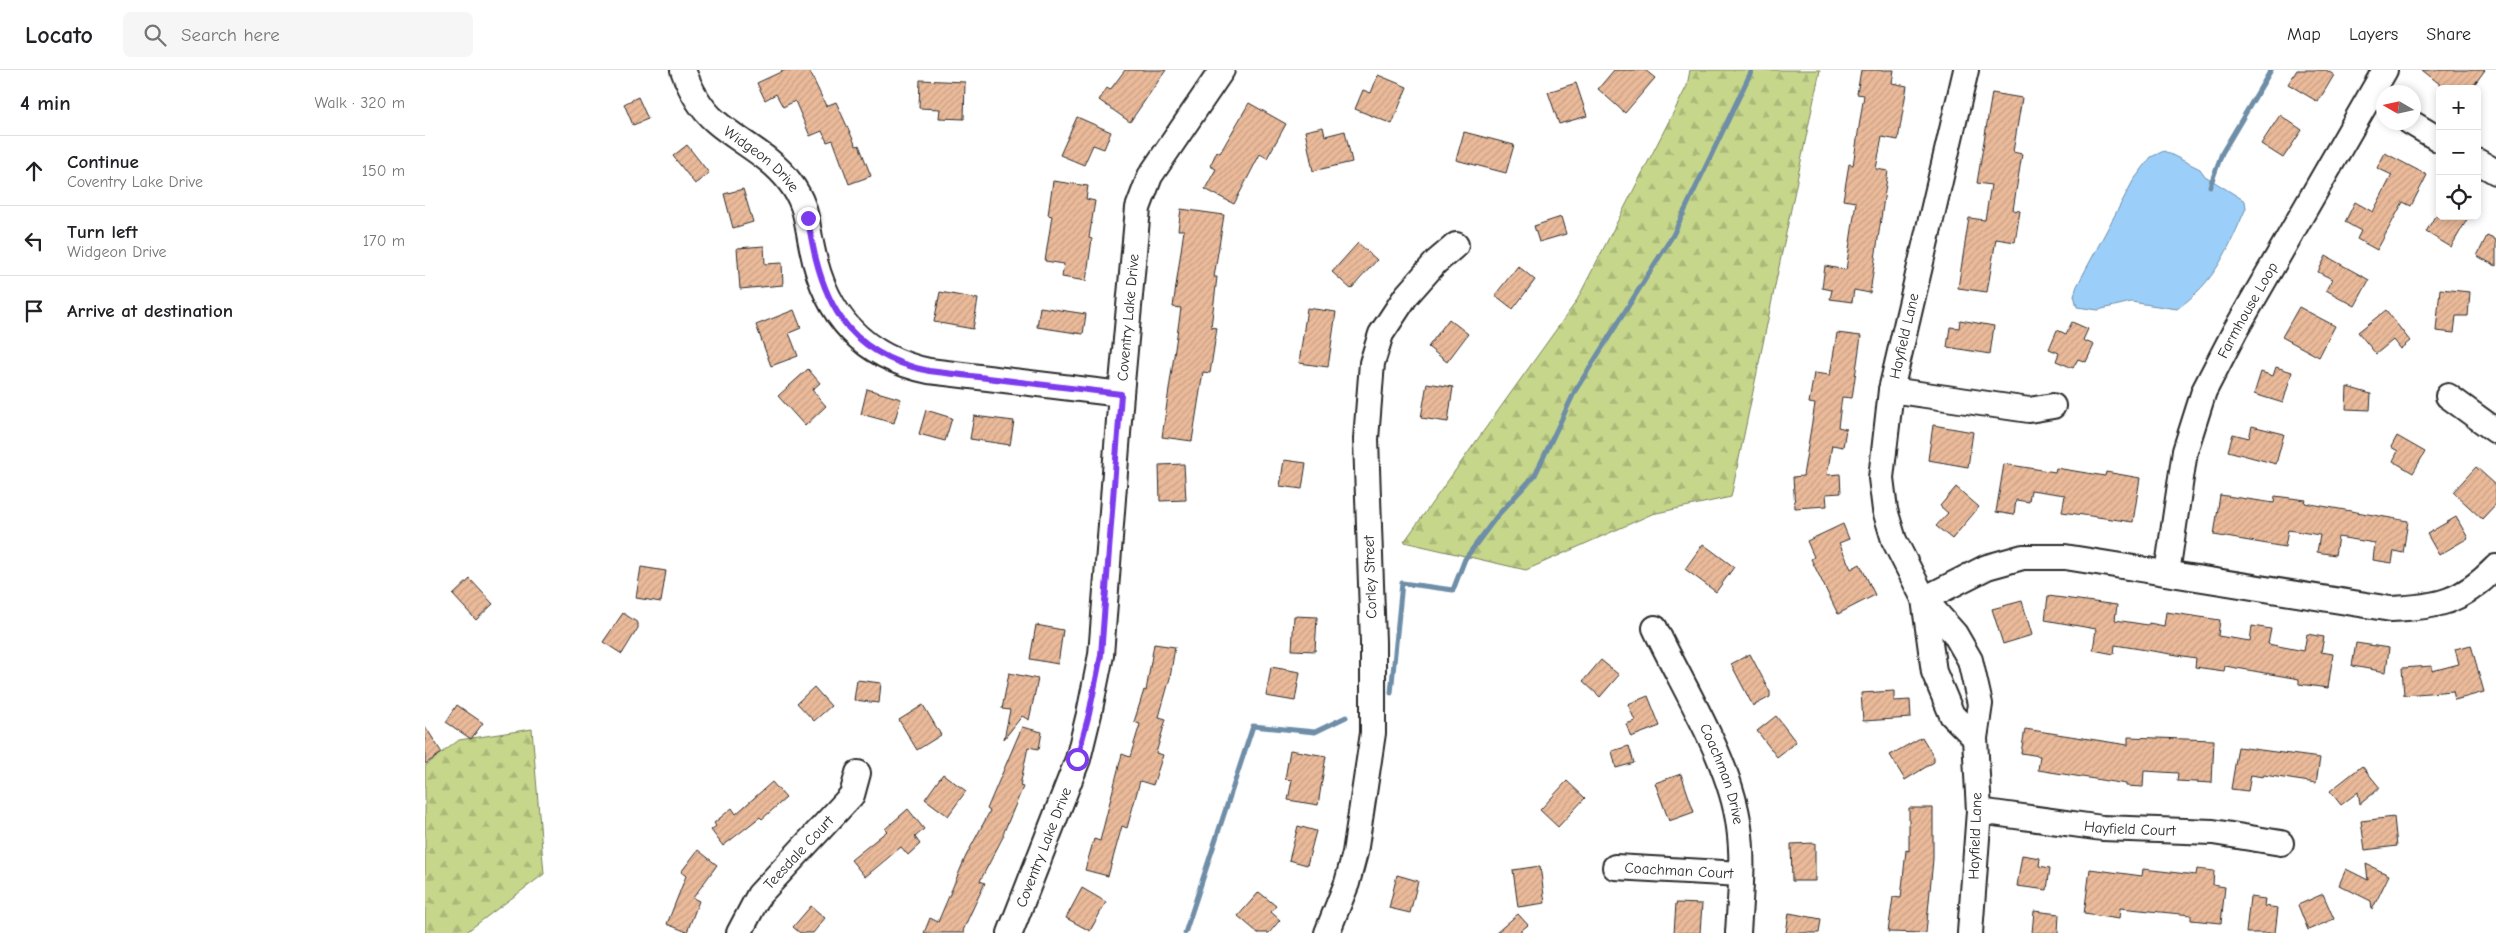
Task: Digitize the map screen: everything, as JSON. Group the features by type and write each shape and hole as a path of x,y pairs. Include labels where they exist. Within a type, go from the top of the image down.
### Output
{"street":[{"name":"Widgeon Drive","path":"683,70 695,97 715,121 776,167 796,190 808,218 812,248 825,292 840,318 873,349 900,363 929,371 1121,394"},
{"name":"Coventry Lake Drive","path":"1010,933 1077,759 1089,714 1105,624 1135,224 1143,192 1150,176 1223,70"},
{"name":"Hayfield Lane","path":"1966,70 1891,390 1881,478 1885,510 1894,540 1924,599 1955,634 1970,660 1980,704 1975,738 1979,811 1969,933"},
{"name":"Farmhouse Loop","path":"2381,85 2385,70"},
{"name":"Farmhouse Loop","path":"2167,573 2185,451 2204,391 2235,331 2376,102"},
{"path":"2421,129 2436,138"},
{"path":"2481,163 2496,172"},
{"name":"Corley Street","path":"1327,933 1347,883 1355,854 1373,733 1373,642 1366,439 1368,393 1372,363 1381,334 1406,296 1436,262 1456,245"},
{"path":"1891,390 2029,410 2053,406"},
{"path":"2448,396 2496,431"},
{"path":"1924,599 1987,567 2023,557 2065,557 2400,608 2427,608 2451,601 2487,577 2496,567"},
{"name":"Hayfield Lane","path":"1924,599 1934,672 1952,715 1975,738"},
{"name":"Coachman Drive","path":"1655,628 1717,754 1733,797 1739,827 1741,874 1738,933"},
{"name":"Teesdale Court","path":"739,933 759,895 852,795 858,773"},
{"name":"Hayfield Court","path":"1979,811 2102,828 2213,832 2281,843"},
{"name":"Coachman Court","path":"1615,867 1741,874"}],"green space":[{"path":"1690,70 1820,70 1731,497 1652,514 1526,570 1404,542 1576,302 1687,86"},
{"path":"532,729 544,874 465,933 425,933 425,766 459,740"}],"water":[{"path":"2164,151 2200,169 2205,176 2245,201 2246,208 2219,264 2202,287 2177,309 2131,302 2098,310 2077,307 2074,295 2077,286 2133,181 2151,157"}],"building":[{"path":"785,70 809,70 826,106 836,102 856,146 859,145 871,176 849,184 833,140 827,142 822,131 810,136 795,101 783,107 776,94 765,100 757,83"},
{"path":"1125,70 1166,70 1130,122 1099,100 1107,88 1110,90"},
{"path":"1614,70 1645,70 1655,78 1625,113 1598,89"},
{"path":"1861,70 1894,70 1892,83 1907,86 1898,140 1882,137 1876,169 1888,171 1870,293 1854,290 1852,302 1830,299 1832,290 1822,288 1825,266 1846,270 1856,202 1843,200 1849,164 1853,165 1864,95 1857,94"},
{"path":"2297,70 2326,70 2334,75 2318,102 2288,84"},
{"path":"2422,70 2485,70 2474,85 2441,85"},
{"path":"1378,75 1407,87 1392,124 1355,109 1363,90 1371,93"},
{"path":"920,80 965,82 964,119 939,118 940,109 919,108"},
{"path":"1576,83 1587,116 1559,124 1548,92"},
{"path":"1992,93 2022,98 2013,152 2022,154 2013,210 2020,211 2015,242 1996,239 1987,292 1958,288 1969,218 1985,220 1991,185 1977,183"},
{"path":"638,97 648,119 633,125 624,104"},
{"path":"1249,103 1286,124 1267,158 1260,154 1234,204 1205,189 1216,169 1210,166 1217,151 1220,153"},
{"path":"2280,115 2302,130 2283,158 2261,144"},
{"path":"1077,117 1111,132 1104,149 1093,145 1084,165 1060,155"},
{"path":"1323,127 1325,136 1345,131 1352,162 1313,171 1305,131"},
{"path":"1464,132 1514,145 1506,173 1456,160"},
{"path":"687,145 709,173 695,184 673,156"},
{"path":"2385,153 2427,175 2411,206 2403,202 2377,250 2357,239 2361,231 2345,222 2355,202 2373,212 2392,175 2377,168"},
{"path":"1053,181 1088,186 1086,199 1095,201 1089,238 1092,239 1086,281 1062,277 1064,264 1045,261 1052,216 1048,215"},
{"path":"743,189 753,222 733,228 724,194"},
{"path":"1181,209 1224,215 1214,277 1217,277 1211,327 1217,328 1210,373 1203,372 1192,441 1162,437 1181,308 1173,307 1184,230 1178,230"},
{"path":"2435,216 2436,220 2467,220 2451,247 2426,232"},
{"path":"1561,217 1566,234 1539,242 1534,226"},
{"path":"2487,236 2496,240 2496,266 2477,256"},
{"path":"1358,243 1377,260 1351,289 1332,272"},
{"path":"764,246 765,264 782,263 783,285 740,289 737,248"},
{"path":"2326,256 2369,280 2355,306 2326,290 2332,279 2318,272"},
{"path":"1518,266 1535,280 1513,309 1495,295"},
{"path":"2440,289 2470,292 2468,316 2456,316 2454,333 2436,331"},
{"path":"940,292 978,299 973,329 934,322"},
{"path":"1040,307 1086,314 1083,334 1037,327"},
{"path":"2299,307 2335,326 2319,357 2282,337"},
{"path":"1307,308 1336,312 1328,367 1299,363"},
{"path":"794,310 801,328 789,333 798,356 771,366 756,325"},
{"path":"2386,310 2410,341 2400,349 2393,340 2376,354 2358,332"},
{"path":"1449,319 1468,334 1447,362 1428,347"},
{"path":"1960,320 1994,326 1990,354 1947,347 1950,327 1959,328"},
{"path":"2072,322 2088,329 2083,340 2094,345 2086,362 2078,359 2073,368 2056,361 2059,353 2049,349 2057,330 2066,334"},
{"path":"1837,333 1861,336 1852,398 1842,397 1838,427 1846,429 1843,447 1832,445 1827,475 1840,474 1841,493 1826,494 1827,506 1795,508 1793,477 1803,476 1815,404 1809,403 1814,373 1830,375"},
{"path":"2276,367 2292,372 2283,403 2254,394 2261,372 2273,376"},
{"path":"808,369 820,383 812,390 826,406 805,426 778,396"},
{"path":"1427,383 1453,387 1448,422 1421,418"},
{"path":"2347,387 2371,394 2370,410 2346,409"},
{"path":"867,389 901,399 894,423 861,414"},
{"path":"926,410 952,418 945,441 919,434"},
{"path":"974,416 1014,421 1010,445 970,439"},
{"path":"1933,425 1973,432 1968,467 1928,460"},
{"path":"2252,426 2284,434 2276,464 2228,451 2233,434 2249,438"},
{"path":"2397,436 2425,452 2413,473 2393,461 2398,451 2391,447"},
{"path":"1284,460 1306,463 1302,489 1280,486"},
{"path":"1184,464 1186,500 1160,501 1159,465"},
{"path":"2004,464 2055,472 2056,468 2105,476 2106,472 2140,478 2133,522 2062,512 2065,495 2031,490 2029,502 2016,500 2014,515 1996,512"},
{"path":"2476,467 2496,485 2496,504 2482,519 2453,492"},
{"path":"1956,487 1979,507 1952,539 1936,526 1948,513 1940,506"},
{"path":"2220,495 2274,503 2275,496 2306,500 2305,503 2408,521 2403,553 2394,551 2392,563 2373,560 2375,543 2338,537 2335,555 2317,552 2320,535 2288,530 2285,547 2214,535"},
{"path":"2456,517 2468,538 2439,555 2427,534"},
{"path":"1843,524 1849,539 1839,543 1851,569 1860,564 1875,595 1838,614 1811,559 1814,557 1807,541"},
{"path":"1703,544 1734,567 1716,592 1685,569"},
{"path":"641,567 666,571 661,602 636,598"},
{"path":"470,579 493,604 476,620 453,595"},
{"path":"2048,596 2117,605 2115,620 2148,625 2149,623 2164,626 2166,612 2220,620 2218,636 2250,641 2252,626 2271,629 2268,644 2304,651 2307,634 2324,637 2321,652 2333,654 2328,688 2299,684 2299,679 2225,666 2224,671 2195,667 2196,658 2115,645 2114,654 2093,650 2096,629 2045,620"},
{"path":"2022,601 2032,635 2003,644 1992,609"},
{"path":"623,613 638,623 638,628 622,654 603,642"},
{"path":"1294,616 1317,617 1315,651 1292,650"},
{"path":"1036,625 1063,630 1058,664 1030,659"},
{"path":"2356,643 2389,648 2386,672 2352,666"},
{"path":"1154,644 1175,647 1170,678 1159,717 1166,719 1156,753 1163,755 1153,785 1140,781 1127,828 1122,826 1108,876 1085,870 1094,839 1100,841 1122,754 1130,757 1140,724 1134,722 1144,690 1146,691"},
{"path":"2471,645 2484,692 2455,700 2453,691 2404,695 2402,668 2432,666 2432,671 2459,664 2455,649"},
{"path":"1750,654 1770,692 1770,697 1753,706 1731,664"},
{"path":"1601,660 1619,675 1600,697 1583,681"},
{"path":"1271,667 1300,672 1295,701 1266,696"},
{"path":"1009,673 1038,679 1029,720 1022,716 1004,739 1010,710 1002,709"},
{"path":"857,680 881,683 879,703 854,700"},
{"path":"814,687 831,706 814,721 797,703"},
{"path":"1894,691 1894,701 1910,700 1911,718 1863,721 1861,693"},
{"path":"1648,696 1660,726 1631,737 1626,724 1635,721 1628,704"},
{"path":"457,705 483,723 471,739 446,722"},
{"path":"923,705 941,735 917,750 899,720"},
{"path":"1776,716 1796,742 1777,757 1757,731"},
{"path":"425,726 442,753 425,764"},
{"path":"1022,727 1042,732 1039,749 1028,747 1020,786 1023,787 1004,835 980,881 985,883 963,931 965,933 924,933 930,918 938,922 966,856 990,811 987,809"},
{"path":"2025,729 2128,745 2128,737 2214,740 2212,783 2177,781 2178,773 2144,771 2143,787 2126,786 2126,784 2038,770 2040,756 2021,753"},
{"path":"1922,737 1934,757 1934,762 1905,780 1890,755"},
{"path":"1629,746 1634,763 1616,768 1612,751"},
{"path":"2238,747 2320,758 2316,783 2264,775 2263,777 2251,775 2248,791 2231,789"},
{"path":"1290,750 1326,756 1318,805 1288,800 1292,780 1285,779"},
{"path":"2362,766 2380,788 2360,804 2358,792 2341,805 2330,791"},
{"path":"943,774 966,791 948,816 925,799"},
{"path":"1681,774 1694,812 1669,821 1655,783"},
{"path":"1567,781 1585,798 1558,827 1540,810"},
{"path":"772,782 786,798 762,819 760,817 723,846 711,830 716,826 714,823 732,808 736,814"},
{"path":"1909,808 1933,808 1933,859 1926,933 1888,932 1893,897 1901,898 1906,850 1909,851"},
{"path":"908,809 924,829 915,837 920,844 908,855 901,847 865,877 851,860 887,831 885,829"},
{"path":"2394,817 2397,846 2365,850 2361,821"},
{"path":"1298,826 1316,831 1307,865 1289,860"},
{"path":"1815,843 1815,881 1792,881 1791,844"},
{"path":"698,850 717,865 693,898 699,901 687,932 667,924 686,876 681,872"},
{"path":"2022,855 2040,858 2039,866 2050,868 2047,890 2017,886"},
{"path":"2366,864 2389,875 2372,910 2371,901 2339,885 2346,869 2368,880"},
{"path":"1540,866 1545,903 1518,907 1513,870"},
{"path":"2090,869 2142,876 2143,869 2196,875 2197,869 2214,871 2213,885 2225,887 2221,923 2191,920 2191,915 2120,908 2119,919 2084,914"},
{"path":"1397,875 1418,881 1410,913 1389,908"},
{"path":"1082,888 1106,902 1090,931 1066,918"},
{"path":"1259,892 1276,906 1271,912 1280,920 1269,933 1258,933 1238,916"},
{"path":"2323,894 2334,919 2308,930 2298,905"},
{"path":"2250,897 2265,899 2264,906 2278,908 2275,933 2246,933"},
{"path":"1676,903 1702,904 1700,933 1674,933"},
{"path":"811,906 825,918 813,933 800,933 793,927"},
{"path":"2034,911 2059,914 2058,933 2032,933"},
{"path":"1789,913 1821,919 1819,933 1786,933"},
{"path":"1518,914 1528,925 1518,933 1496,933"}],"waterway":[{"path":"1391,693 1402,583 1453,590 1465,559 1497,516 1535,475 1575,391 1673,235 1752,70"},
{"path":"2210,186 2222,153 2271,70"},
{"path":"1185,933 1253,726 1315,732 1346,717"}],"route":[{"path":"808,218 812,248 820,277 832,305 840,318 861,340 886,357 929,371 1121,394 1105,624 1089,714 1077,759"}]}
